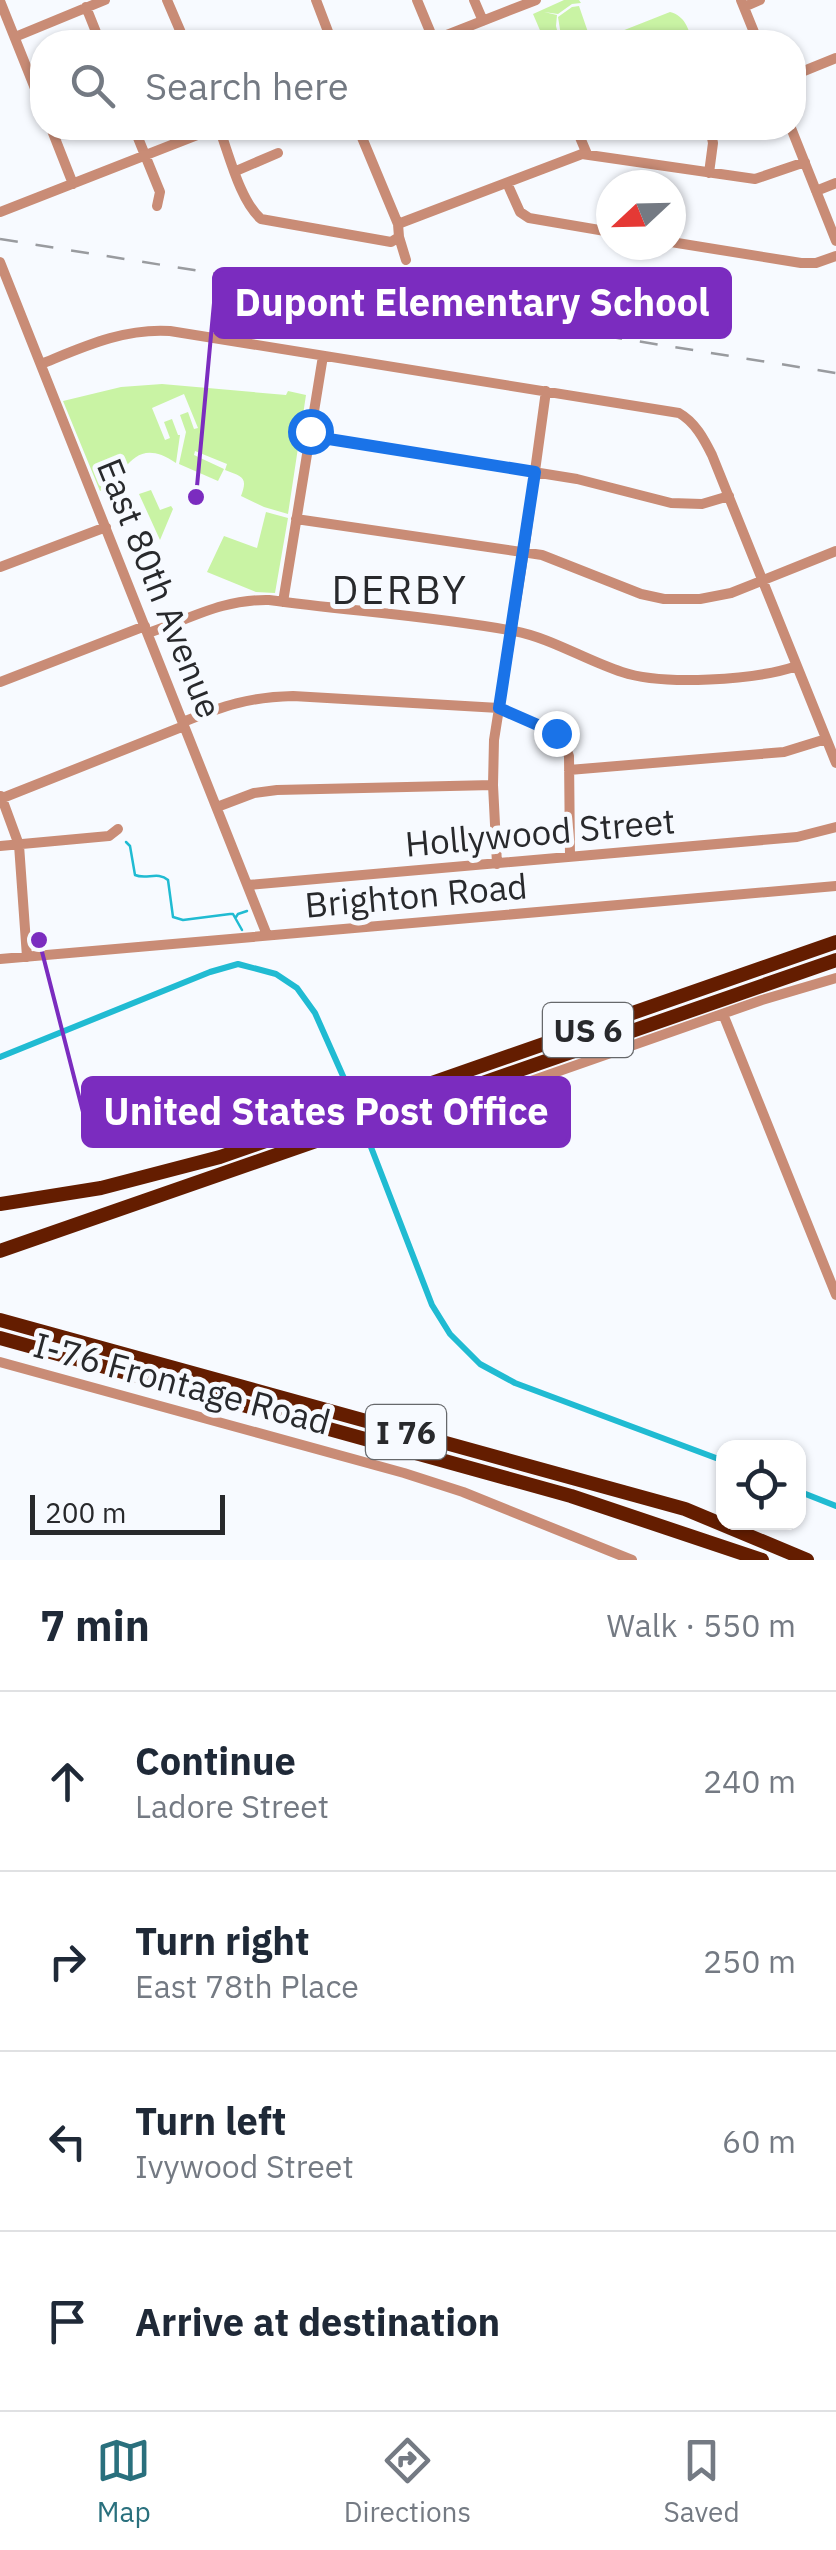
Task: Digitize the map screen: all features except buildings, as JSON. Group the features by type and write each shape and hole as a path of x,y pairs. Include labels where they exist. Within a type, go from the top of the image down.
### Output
{"highway":[{"name":"US 6","path":"372,1121 836,942"},
{"name":"US 6","path":"0,1251 296,1139 348,1122 372,1121 836,960"},
{"name":"US 6","path":"0,1204 101,1188 296,1139"},
{"name":"I 76","path":"0,1320 685,1509 807,1560"},
{"name":"I 76","path":"0,1338 538,1487 762,1560"}],"street":[{"path":"14,36 105,0"},
{"path":"167,0 180,30"},
{"path":"316,0 327,30"},
{"path":"417,0 427,30"},
{"path":"474,0 483,21"},
{"path":"461,30 536,0"},
{"path":"753,30 742,3 760,0"},
{"path":"0,1 30,76"},
{"path":"86,7 95,30"},
{"path":"806,69 836,58"},
{"path":"56,140 74,184"},
{"path":"139,140 160,192 157,206"},
{"path":"0,212 185,140"},
{"path":"222,140 246,200 268,222 391,242 399,237"},
{"path":"363,140 398,224 406,260"},
{"path":"581,140 587,154"},
{"path":"709,172 713,140"},
{"path":"796,140 836,240"},
{"path":"236,172 278,153"},
{"path":"398,224 587,154 755,179 805,162"},
{"path":"507,183 520,212 529,218 596,229"},
{"path":"816,191 836,183"},
{"path":"686,244 801,263 836,256"},
{"name":"East 80th Avenue","path":"0,262 267,935"},
{"path":"40,364 118,334 170,331 679,413 706,443 719,471 836,763"},
{"path":"283,602 322,356"},
{"path":"497,864 494,740 546,391"},
{"path":"310,436 535,472 685,505 729,496"},
{"path":"296,519 524,551 551,557 629,590 664,600 715,597 836,551"},
{"path":"0,567 106,527"},
{"path":"0,682 236,601 283,602 512,630 623,673 652,678 687,680 771,673 797,666"},
{"path":"26,957 20,845 1,797 232,703 292,696 499,708 551,730 560,736 568,751 570,857"},
{"path":"569,770 784,752 826,739"},
{"path":"217,807 260,792 493,786"},
{"name":"Hollywood Street","path":"248,885 797,837 836,827"},
{"path":"0,846 110,836 118,829"},
{"name":"Brighton Road","path":"0,959 836,886"},
{"path":"372,1121 836,978"},
{"path":"723,1014 836,1295"},
{"name":"I-76 Frontage Road","path":"0,1362 414,1476 632,1560"}],"green space":[{"path":"564,0 581,3 558,14 544,12 557,15 557,30 540,30 533,14"},
{"path":"579,6 587,30 560,30 558,17"},
{"path":"670,12 688,30 624,30"},
{"path":"162,384 306,395 288,514 241,496 244,481 225,470 227,464 195,451 194,455 224,469 218,481 179,464 186,432 180,415 188,412 194,429 198,428 184,394 152,408 165,440 170,438 164,422 172,419 180,435 176,463 161,455 140,455 100,491 63,401 121,387"},
{"path":"151,490 160,510 171,506 173,509 160,540 139,494"},
{"path":"266,512 288,518 275,593 256,592 207,572 224,536 257,548"}],"waterway":[{"path":"126,842 135,875 168,880 173,917 183,920 233,914 242,930"},
{"path":"236,917 247,911"},
{"path":"0,1057 210,972 238,964 276,974 297,988 315,1013 432,1305 450,1334 480,1364 515,1383 716,1458"},
{"path":"806,1494 836,1506"}],"railway":[{"path":"0,239 836,373"}],"place":[{"name":"Dupont Elementary School","path":"196,497"},
{"name":"United States Post Office","path":"39,940"}],"district":[{"name":"DERBY","path":"400,589"}],"route":[{"path":"310,431 310,436 535,472 499,708 556,733"}]}
